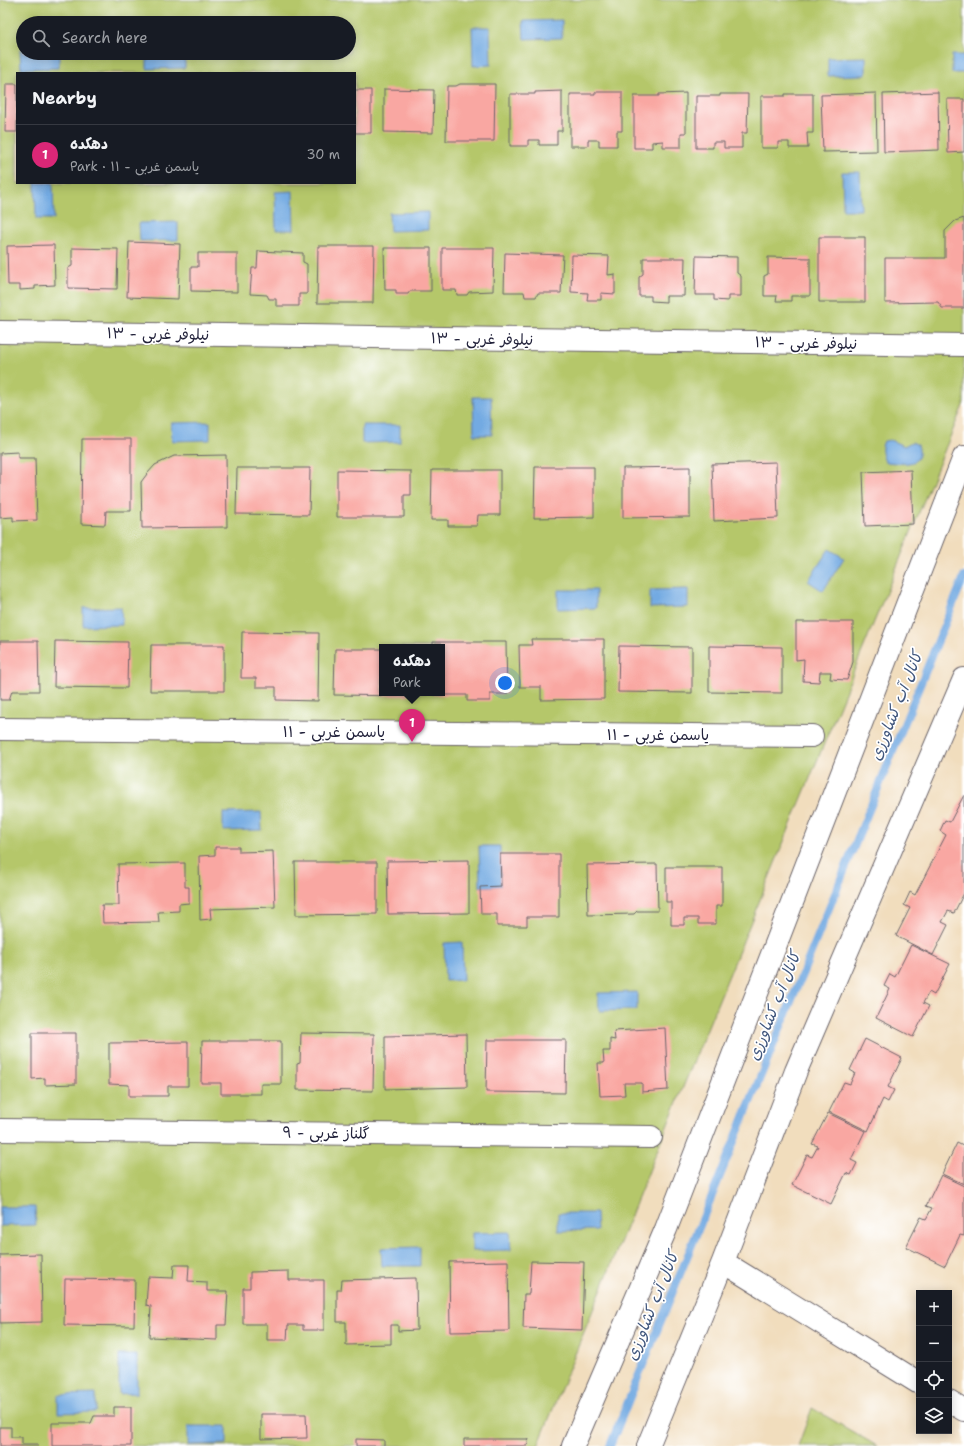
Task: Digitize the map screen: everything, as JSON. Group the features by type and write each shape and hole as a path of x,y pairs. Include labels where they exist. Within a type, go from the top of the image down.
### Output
{"street":[{"name":"نیلوفر غربی - ۱۳","path":"0,332 964,345"},
{"path":"573,1446 666,1229 964,457"},
{"path":"648,1446 724,1262 796,1071 964,679"},
{"name":"یاسمن غربی - ۱۱","path":"0,729 812,736"},
{"name":"گلناز غربی - ۹","path":"0,1130 651,1137"},
{"path":"724,1262 916,1380"},
{"path":"952,1403 964,1410"}],"green space":[{"path":"0,0 964,0 964,403 672,1114 538,1446 0,1446"},
{"path":"812,1408 877,1446 798,1446"}],"water":[{"path":"562,20 562,38 524,39 523,21"},
{"path":"472,27 490,27 491,65 473,66"},
{"path":"952,55 964,55 964,73 952,73"},
{"path":"866,57 866,75 828,76 828,58"},
{"path":"21,60 59,60 59,68 21,69"},
{"path":"147,60 185,60 185,68 147,69"},
{"path":"842,172 860,172 861,210 843,210"},
{"path":"35,184 53,184 54,219 36,219"},
{"path":"293,191 294,230 276,230 275,192"},
{"path":"428,212 428,230 390,231 389,213"},
{"path":"178,222 178,240 140,241 139,223"},
{"path":"473,397 491,397 492,435 474,435"},
{"path":"210,422 210,440 172,441 171,423"},
{"path":"362,425 400,425 400,442 362,443"},
{"path":"890,440 904,446 912,442 918,445 918,458 910,463 885,462 882,454 882,447 884,441"},
{"path":"829,549 844,558 823,591 808,581"},
{"path":"688,589 688,607 650,608 650,590"},
{"path":"558,590 596,590 596,608 558,609"},
{"path":"121,607 122,625 83,626 83,608"},
{"path":"261,812 262,830 223,831 223,813"},
{"path":"479,846 500,846 501,886 480,887"},
{"path":"462,942 463,980 445,981 444,943"},
{"path":"637,992 637,1010 599,1011 598,993"},
{"path":"0,1207 35,1207 36,1225 0,1226"},
{"path":"558,1213 596,1213 597,1230 558,1231"},
{"path":"510,1232 511,1250 472,1251 472,1233"},
{"path":"420,1247 420,1266 382,1266 381,1248"},
{"path":"119,1355 137,1355 137,1393 119,1394"},
{"path":"96,1394 96,1412 58,1413 58,1395"},
{"path":"188,1426 227,1426 227,1444 188,1445"}],"building":[{"path":"6,84 16,84 16,132 5,132"},
{"path":"460,84 495,84 494,141 446,141 447,86 456,86"},
{"path":"384,89 434,90 433,133 384,132"},
{"path":"356,90 371,90 371,133 356,133"},
{"path":"562,91 562,131 557,131 557,145 539,145 539,140 528,140 528,146 510,146 510,94 535,94 535,92"},
{"path":"595,92 622,92 622,131 617,131 617,146 599,146 599,140 588,140 588,146 570,146 570,94 595,94"},
{"path":"938,92 939,150 884,152 883,94"},
{"path":"686,93 686,133 681,133 681,147 663,147 663,141 652,142 652,148 634,148 634,96 659,96 659,94"},
{"path":"876,93 877,151 823,152 821,95"},
{"path":"720,94 748,94 747,133 742,133 742,148 724,148 724,142 713,142 713,148 696,148 696,96 720,96"},
{"path":"785,94 813,94 813,133 807,133 808,148 789,148 789,142 778,142 778,148 761,148 761,96 785,96"},
{"path":"947,99 964,99 964,152 948,153"},
{"path":"964,218 964,308 942,308 938,302 885,303 885,258 945,258 945,231 955,221"},
{"path":"819,237 865,237 865,302 819,302"},
{"path":"129,242 180,244 178,299 127,297"},
{"path":"54,245 55,285 35,286 35,289 20,290 20,285 8,285 7,246"},
{"path":"318,246 374,246 373,303 317,303"},
{"path":"72,248 118,249 117,289 68,288 68,268 72,266"},
{"path":"384,248 431,248 431,291 410,291 408,294 396,294 396,290 385,290"},
{"path":"442,248 494,248 493,291 469,292 467,295 457,295 456,290 442,290"},
{"path":"258,251 303,253 303,262 307,264 307,294 299,294 299,306 276,306 276,299 269,299 267,295 250,294 252,268 257,268"},
{"path":"198,253 237,253 237,292 191,291 191,267 198,267"},
{"path":"505,253 563,255 561,293 538,293 536,297 525,297 524,292 504,292"},
{"path":"572,255 609,256 608,275 615,274 615,294 601,293 601,300 587,300 588,293 571,292"},
{"path":"696,256 737,257 737,273 741,276 741,296 728,296 728,301 714,300 714,295 695,295"},
{"path":"768,257 810,258 810,296 791,296 791,301 776,301 777,296 764,296 764,276 768,274"},
{"path":"643,258 685,258 684,296 666,296 666,302 651,301 651,296 639,296 639,277 643,274"},
{"path":"82,439 131,439 131,511 106,511 105,525 81,524"},
{"path":"18,452 18,458 35,458 37,520 13,521 13,517 0,518 0,453"},
{"path":"226,455 227,527 142,528 141,482 155,465 174,456"},
{"path":"776,462 778,518 714,521 712,464"},
{"path":"535,467 594,467 594,517 534,518"},
{"path":"690,467 690,517 623,518 623,468"},
{"path":"237,468 310,468 309,515 236,514"},
{"path":"337,470 411,471 411,495 404,495 404,517 337,517"},
{"path":"432,470 500,470 500,515 478,515 477,526 448,526 448,520 431,520"},
{"path":"911,470 913,524 865,526 863,472"},
{"path":"796,622 853,622 853,662 847,680 830,679 831,672 820,672 819,682 803,681 804,659 796,660"},
{"path":"242,632 319,633 318,701 276,700 276,687 256,687 256,678 241,678"},
{"path":"531,639 604,639 604,699 541,700 541,687 520,687 519,645 532,645"},
{"path":"0,641 38,641 39,691 12,691 9,700 0,700"},
{"path":"55,641 128,642 127,688 54,687"},
{"path":"433,642 506,642 507,694 490,694 490,701 467,701 467,695 445,695 445,644 433,644"},
{"path":"151,645 224,645 224,691 150,691"},
{"path":"619,646 692,647 692,693 618,692"},
{"path":"709,646 782,647 782,693 709,692"},
{"path":"335,649 379,649 379,696 334,695"},
{"path":"964,795 964,893 954,913 948,911 942,922 948,925 933,955 896,936 910,908 904,905 910,892 915,895 946,835 940,831 945,820 950,822"},
{"path":"215,847 239,847 239,852 273,851 275,907 210,909 211,919 200,920 199,856 215,855"},
{"path":"500,854 559,854 559,917 527,917 527,926 497,926 497,914 481,914 480,887 501,886"},
{"path":"469,860 469,913 388,914 387,861"},
{"path":"295,862 377,862 377,914 296,915"},
{"path":"185,863 185,887 189,887 189,903 179,904 179,911 158,912 159,922 103,923 102,905 119,905 118,864"},
{"path":"657,864 658,911 637,911 634,914 588,915 587,865"},
{"path":"666,867 722,867 722,906 716,906 716,924 698,924 698,918 684,918 684,925 671,925 671,902 666,902"},
{"path":"911,945 950,964 934,995 929,992 923,1003 929,1006 913,1037 876,1018 890,989 884,986 890,974 895,977"},
{"path":"665,1028 668,1090 642,1092 642,1083 624,1083 625,1095 600,1096 598,1063 604,1063 603,1051 610,1051 610,1039 615,1040 614,1031"},
{"path":"32,1033 76,1033 76,1084 45,1085 45,1078 32,1079"},
{"path":"301,1033 374,1034 373,1091 297,1090 297,1064 300,1063"},
{"path":"466,1034 467,1087 385,1089 385,1036"},
{"path":"865,1039 902,1058 888,1087 894,1090 888,1102 883,1099 868,1131 829,1112 844,1082 850,1084 855,1073 850,1070"},
{"path":"487,1040 566,1040 565,1093 486,1092"},
{"path":"202,1041 281,1041 281,1084 261,1084 261,1094 221,1094 221,1083 201,1083"},
{"path":"188,1042 188,1086 168,1086 168,1096 129,1096 129,1085 109,1084 109,1043"},
{"path":"828,1113 865,1131 851,1160 857,1163 851,1175 846,1173 831,1204 792,1185 807,1155 812,1157 818,1146 812,1144"},
{"path":"957,1143 963,1146 964,1144 964,1184 942,1174"},
{"path":"941,1175 964,1186 964,1236 960,1235 945,1266 906,1247 921,1217 926,1219 932,1208 926,1206"},
{"path":"41,1254 42,1322 0,1323 0,1255"},
{"path":"508,1261 509,1331 450,1332 449,1262"},
{"path":"531,1261 584,1262 582,1330 523,1328 524,1294 529,1294"},
{"path":"174,1265 189,1265 188,1281 207,1282 207,1291 228,1291 226,1325 217,1325 217,1340 149,1337 151,1306 146,1305 148,1277 173,1278"},
{"path":"289,1271 289,1280 324,1280 324,1330 303,1330 303,1325 288,1325 287,1340 267,1340 267,1324 243,1324 243,1288 250,1288 250,1272"},
{"path":"416,1278 417,1330 398,1331 398,1325 391,1325 391,1344 346,1345 346,1322 337,1322 337,1290 341,1290 342,1280"},
{"path":"65,1279 135,1280 134,1326 64,1325"},
{"path":"114,1407 131,1407 131,1446 52,1446 52,1423 91,1423 94,1416 114,1416"},
{"path":"261,1414 306,1414 307,1438 261,1439"},
{"path":"0,1427 11,1427 11,1437 22,1437 22,1444 38,1444 38,1446 0,1446"},
{"path":"356,1439 384,1440 384,1446 356,1446"},
{"path":"464,1439 529,1439 527,1446 464,1446"}],"waterway":[{"name":"کانال آب کشاورزی","path":"610,1446 964,577"}],"place":[{"name":"دهکده","path":"412,742"}]}
